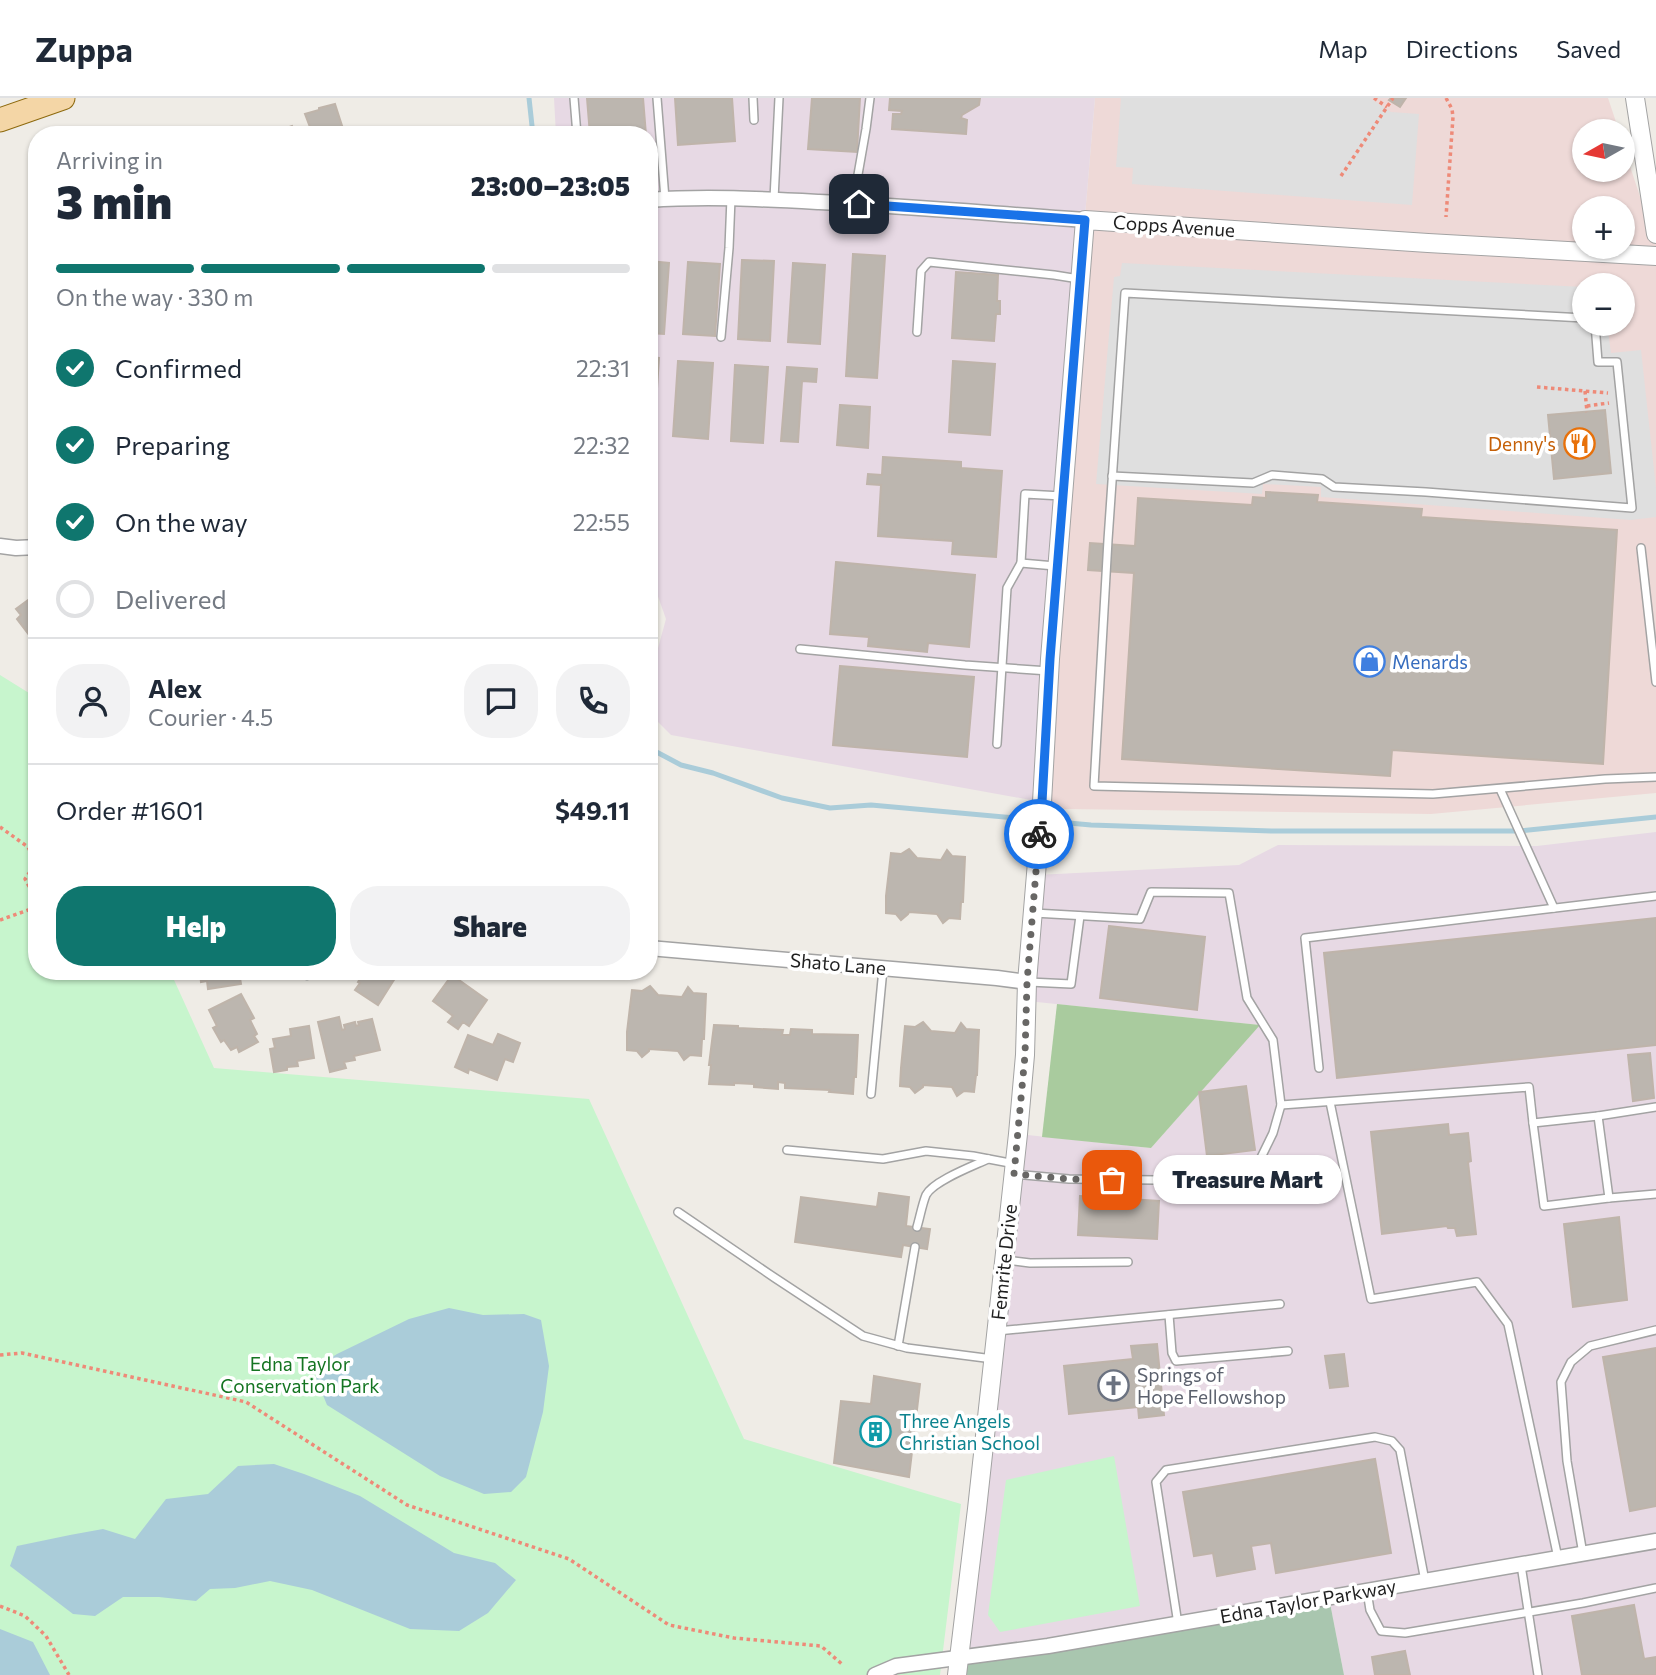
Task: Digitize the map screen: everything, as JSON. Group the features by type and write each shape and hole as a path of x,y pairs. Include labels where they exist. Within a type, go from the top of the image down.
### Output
{"main road":[{"path":"0,120 63,98"}],"street":[{"path":"1635,98 1656,233"},
{"name":"Copps Avenue","path":"658,199 731,198 853,203 1656,256"},
{"name":"Femrite Drive","path":"958,1666 1015,1169 1042,809 1049,671 1085,220"},
{"path":"0,546 28,547"},
{"name":"Shato Lane","path":"658,949 1027,982"},
{"name":"Edna Taylor Parkway","path":"875,1675 896,1667 958,1666 1048,1646 1656,1541"}],"lane":[{"path":"573,98 576,126"},
{"path":"657,98 665,199"},
{"path":"753,98 754,120"},
{"path":"774,199 779,98"},
{"path":"853,203 870,98"},
{"path":"721,337 731,198"},
{"path":"917,332 921,271 929,262 1080,279"},
{"path":"1572,317 1125,293 1094,786 1433,794 1656,777"},
{"path":"1112,476 1254,483 1272,475 1322,479 1334,487 1632,508 1617,362 1598,362 1596,336"},
{"path":"997,744 1007,588 1021,563 1026,494 1063,496"},
{"path":"1641,548 1656,682"},
{"path":"1021,563 1057,566"},
{"path":"800,649 1049,671"},
{"path":"1500,789 1554,908"},
{"path":"787,1150 883,1159 926,1151 989,1159 1015,1169 1069,1179 1156,1180 1253,1174 1273,1133 1281,1105 1273,1040 1247,998 1230,893 1151,892 1140,919 1033,913"},
{"path":"1319,1068 1306,938 1656,896"},
{"path":"1027,982 1071,984 1080,916"},
{"path":"871,1094 883,968"},
{"path":"1281,1105 1529,1087 1544,1206 1656,1194"},
{"path":"1330,1101 1371,1299 1477,1282 1508,1324 1559,1559"},
{"path":"1533,1124 1656,1107"},
{"path":"1598,1116 1609,1198"},
{"path":"917,1227 926,1194 930,1189 989,1159"},
{"path":"678,1212 863,1336 898,1346 994,1359"},
{"path":"898,1346 915,1247"},
{"path":"1004,1260 1030,1263 1128,1262"},
{"path":"997,1332 1280,1304"},
{"path":"1169,1315 1172,1353 1176,1361 1288,1351"},
{"path":"1583,1554 1567,1461 1561,1382 1571,1362 1590,1346 1656,1331"},
{"path":"1178,1624 1156,1482 1166,1470 1375,1437 1392,1441 1400,1450 1425,1581"},
{"path":"1521,1565 1538,1675"},
{"path":"1367,1591 1370,1610 1381,1631 1405,1633 1656,1588"}],"path":[{"path":"1374,98 1387,107"},
{"path":"1341,176 1393,98"},
{"path":"1446,98 1454,117 1446,217"},
{"path":"1538,387 1608,393 1609,403 1587,405"},
{"path":"1585,391 1587,412"},
{"path":"0,827 28,848"},
{"path":"0,920 28,911"},
{"path":"0,1355 22,1353 246,1402 407,1505 569,1559 669,1625 734,1638 821,1646 843,1665"},
{"path":"0,1606 25,1616 46,1636 69,1675"}],"shaded area":[{"path":"554,98 1095,98 1042,802 671,735 658,722 658,648 666,619 658,596 658,126 556,126"},
{"path":"1095,98 1608,98 1615,119 1572,119 1572,182 1635,181 1656,245 1656,793 1431,814 1065,809 1042,802"},
{"path":"1121,98 1370,98 1391,112 1419,114 1412,205 1132,184 1133,168 1116,167"},
{"path":"1122,263 1572,286 1572,336 1609,336 1611,353 1641,350 1656,488 1656,517 1631,520 1321,497 1321,487 1263,484 1262,494 1096,484 1114,277 1120,276"},
{"path":"1656,832 1656,1675 1344,1675 1329,1598 959,1658 1018,1134 1151,1148 1259,1025 1027,1001 1036,875 1239,865 1278,845 1537,846"}],"green space":[{"name":"Edna Taylor Conservation Park","path":"0,675 28,692 28,980 174,980 214,1068 589,1099 744,1439 961,1504 940,1675 0,1675"},
{"path":"1057,1004 1260,1025 1151,1148 1042,1137"},
{"path":"1114,1456 1140,1606 1000,1632 988,1615 1006,1480"},
{"path":"1329,1598 1344,1675 957,1675 959,1658"}],"water":[{"path":"449,1308 483,1315 524,1314 541,1320 549,1366 543,1412 526,1477 511,1492 484,1494 440,1476 327,1405 316,1378 321,1364 337,1354 409,1319"},
{"path":"274,1464 360,1496 454,1553 495,1563 516,1580 488,1613 459,1631 410,1629 312,1590 270,1581 235,1588 210,1589 196,1601 123,1597 95,1616 73,1614 10,1566 17,1546 103,1529 135,1539 166,1499 208,1494 238,1466"},
{"path":"0,1629 33,1642 50,1675 0,1675"}],"building":[{"path":"587,98 643,98 645,126 589,126"},
{"path":"675,98 732,98 735,141 678,145"},
{"path":"812,98 860,98 857,152 808,149"},
{"path":"890,98 980,98 979,105 962,115 961,118 967,120 966,134 892,129 893,114 901,114 902,111 889,110"},
{"path":"1406,98 1400,107 1389,100"},
{"path":"335,104 342,126 310,126 305,114"},
{"path":"853,254 885,256 877,378 846,376"},
{"path":"742,260 774,261 770,341 738,339"},
{"path":"658,262 669,263 664,334 658,334"},
{"path":"688,262 720,264 715,336 683,334"},
{"path":"793,263 825,265 820,344 788,342"},
{"path":"956,272 998,275 997,301 1000,301 1000,314 996,314 994,341 952,338"},
{"path":"678,361 713,363 708,439 673,436"},
{"path":"953,361 995,364 990,435 949,432"},
{"path":"735,365 768,367 763,443 731,441"},
{"path":"787,367 817,369 816,382 802,381 798,442 781,441"},
{"path":"840,405 870,407 868,448 837,445"},
{"name":"Denny's","path":"1605,410 1611,473 1554,479 1548,415"},
{"path":"883,457 961,462 961,468 1002,471 996,557 952,554 953,541 878,536 881,485 867,484 868,474 882,475"},
{"name":"Menards","path":"1266,492 1318,495 1317,502 1422,509 1421,517 1617,530 1603,764 1392,750 1390,776 1122,759 1134,573 1088,570 1090,543 1135,546 1138,498 1252,505 1253,497 1266,498"},
{"path":"836,562 975,575 969,647 928,643 927,652 868,646 869,637 830,634"},
{"path":"28,600 28,633 17,619 21,615 16,609"},
{"path":"840,666 974,677 967,757 833,745"},
{"path":"909,849 917,858 941,860 947,850 952,856 965,857 960,919 949,918 943,923 937,914 909,912 901,920 896,914 886,913 891,853 901,854"},
{"path":"1656,918 1656,1045 1337,1078 1324,953"},
{"path":"1109,926 1205,937 1197,1010 1100,998"},
{"path":"201,980 240,980 241,984 208,989 207,981"},
{"path":"394,980 378,1005 355,990 360,983 358,982"},
{"path":"448,980 459,980 487,1000 469,1026 463,1022 458,1029 448,1022 453,1016 433,1001"},
{"path":"650,986 658,995 682,997 688,987 693,993 706,994 701,1056 690,1055 684,1060 678,1051 649,1049 642,1057 637,1051 627,1050 632,990 642,991"},
{"path":"241,994 254,1018 250,1020 258,1042 239,1052 237,1047 231,1050 224,1040 221,1042 213,1028 217,1026 209,1010"},
{"path":"339,1017 342,1030 345,1029 344,1025 355,1022 356,1026 359,1025 358,1022 372,1019 380,1050 354,1056 355,1060 344,1062 346,1068 330,1072 318,1022"},
{"path":"923,1022 931,1031 955,1033 961,1023 966,1029 979,1030 974,1092 964,1091 957,1096 952,1087 923,1085 915,1093 910,1087 900,1086 905,1026 915,1027"},
{"path":"714,1025 783,1030 782,1035 790,1035 791,1029 812,1030 812,1034 858,1035 853,1094 785,1088 785,1083 778,1082 778,1089 754,1087 754,1084 709,1084"},
{"path":"309,1026 314,1058 297,1061 298,1066 274,1072 270,1049 275,1048 273,1039 291,1036 290,1029"},
{"path":"498,1034 520,1043 513,1062 505,1059 497,1080 469,1069 468,1073 455,1067 468,1035 493,1045"},
{"path":"1650,1053 1654,1098 1633,1101 1628,1055"},
{"path":"1246,1086 1255,1150 1207,1156 1199,1092"},
{"path":"1448,1124 1449,1135 1468,1133 1471,1161 1468,1162 1476,1234 1457,1236 1455,1228 1447,1226 1382,1234 1371,1132"},
{"path":"879,1193 909,1197 906,1226 930,1229 927,1249 903,1245 901,1257 795,1242 801,1197 877,1207"},
{"path":"1080,1196 1159,1201 1157,1239 1078,1235"},
{"path":"1619,1217 1627,1300 1573,1307 1564,1224"},
{"name":"Springs of Hope Fellowshop","path":"1157,1344 1164,1415 1139,1418 1138,1407 1069,1414 1064,1366 1133,1359 1131,1346"},
{"path":"1656,1348 1656,1506 1630,1511 1603,1357"},
{"path":"1344,1354 1348,1386 1330,1388 1325,1356"},
{"name":"Three Angels Christian School","path":"874,1376 920,1384 909,1477 834,1463 841,1401 871,1404"},
{"path":"1375,1459 1391,1553 1276,1573 1271,1543 1251,1546 1255,1569 1217,1576 1213,1553 1194,1556 1183,1492"},
{"path":"1634,1605 1644,1659 1656,1657 1656,1675 1582,1675 1572,1616"},
{"path":"1405,1651 1410,1675 1375,1675 1372,1657"}],"waterway":[{"path":"529,98 532,126"},
{"path":"658,753 681,765 713,773 782,798 830,808 871,805 1091,825 1271,831 1518,831 1656,817"}],"way so far":[{"path":"1039,834 1027,982 1025,1055 1014,1174 1112,1180"}],"place":[{"name":"Denny's","path":"1579,444"},
{"name":"Menards","path":"1369,662"},
{"name":"Treasure Mart","path":"1112,1180"},
{"name":"Springs of Hope Fellowshop","path":"1114,1386"},
{"name":"Three Angels Christian School","path":"876,1432"}],"route":[{"path":"859,204 1085,220 1050,659 1039,834"}]}
